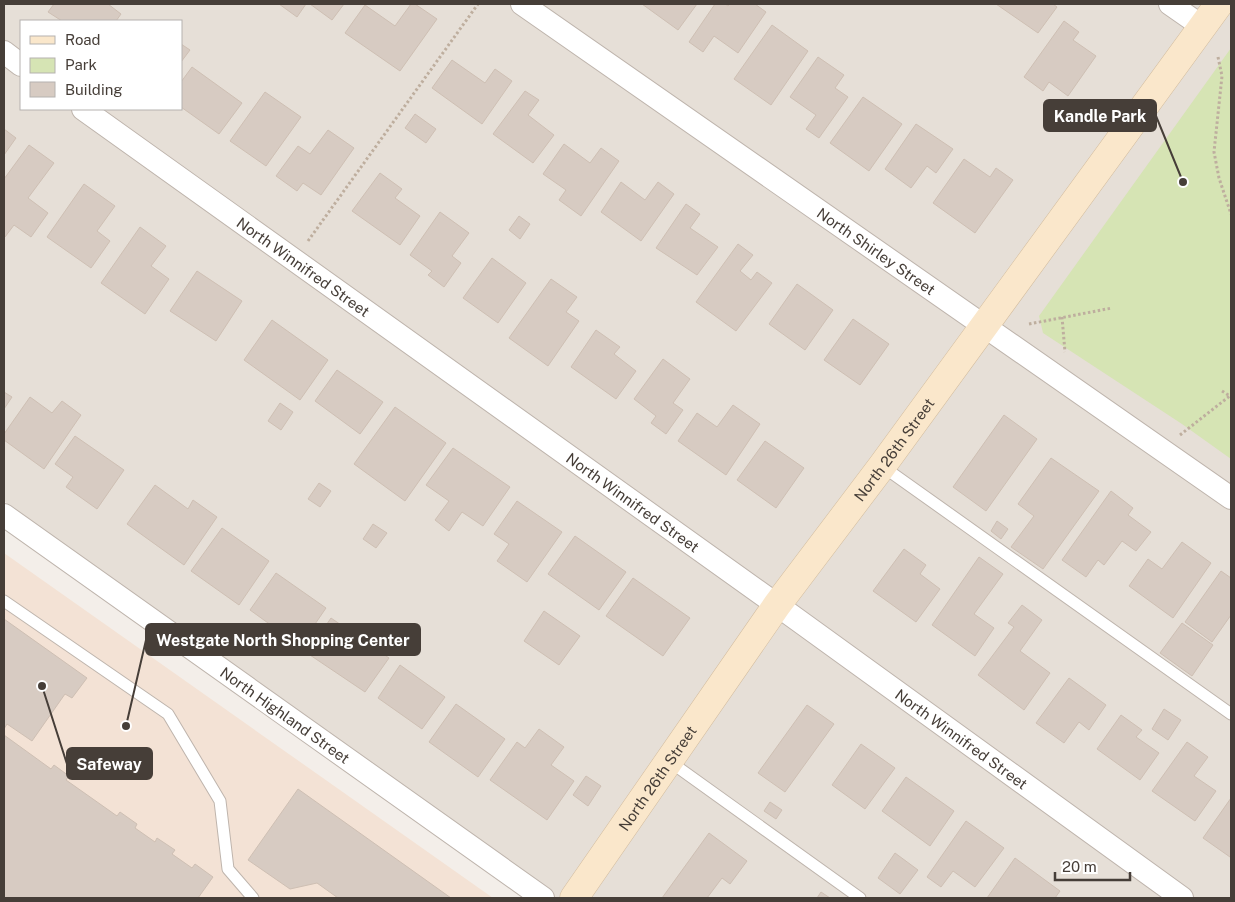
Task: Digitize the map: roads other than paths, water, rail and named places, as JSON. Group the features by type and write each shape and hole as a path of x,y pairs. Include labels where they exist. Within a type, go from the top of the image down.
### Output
{"street":[{"name":"North Shirley Street","path":"522,4 1231,498"},
{"path":"1170,4 1202,27"},
{"name":"North 26th Street","path":"574,898 777,605 985,326 1219,4"},
{"path":"4,52 20,63"},
{"name":"North Winnifred Street","path":"84,110 777,605 1182,898"},
{"name":"North Highland Street","path":"4,515 543,898"}],"lane":[{"path":"882,466 1231,714"},
{"path":"4,601 168,714 220,801 228,869 253,898"},
{"path":"670,761 860,898"}],"place":[{"name":"Kandle Park","path":"1183,182"},
{"name":"Safeway","path":"42,686"},
{"name":"Westgate North Shopping Center","path":"126,726"}]}
